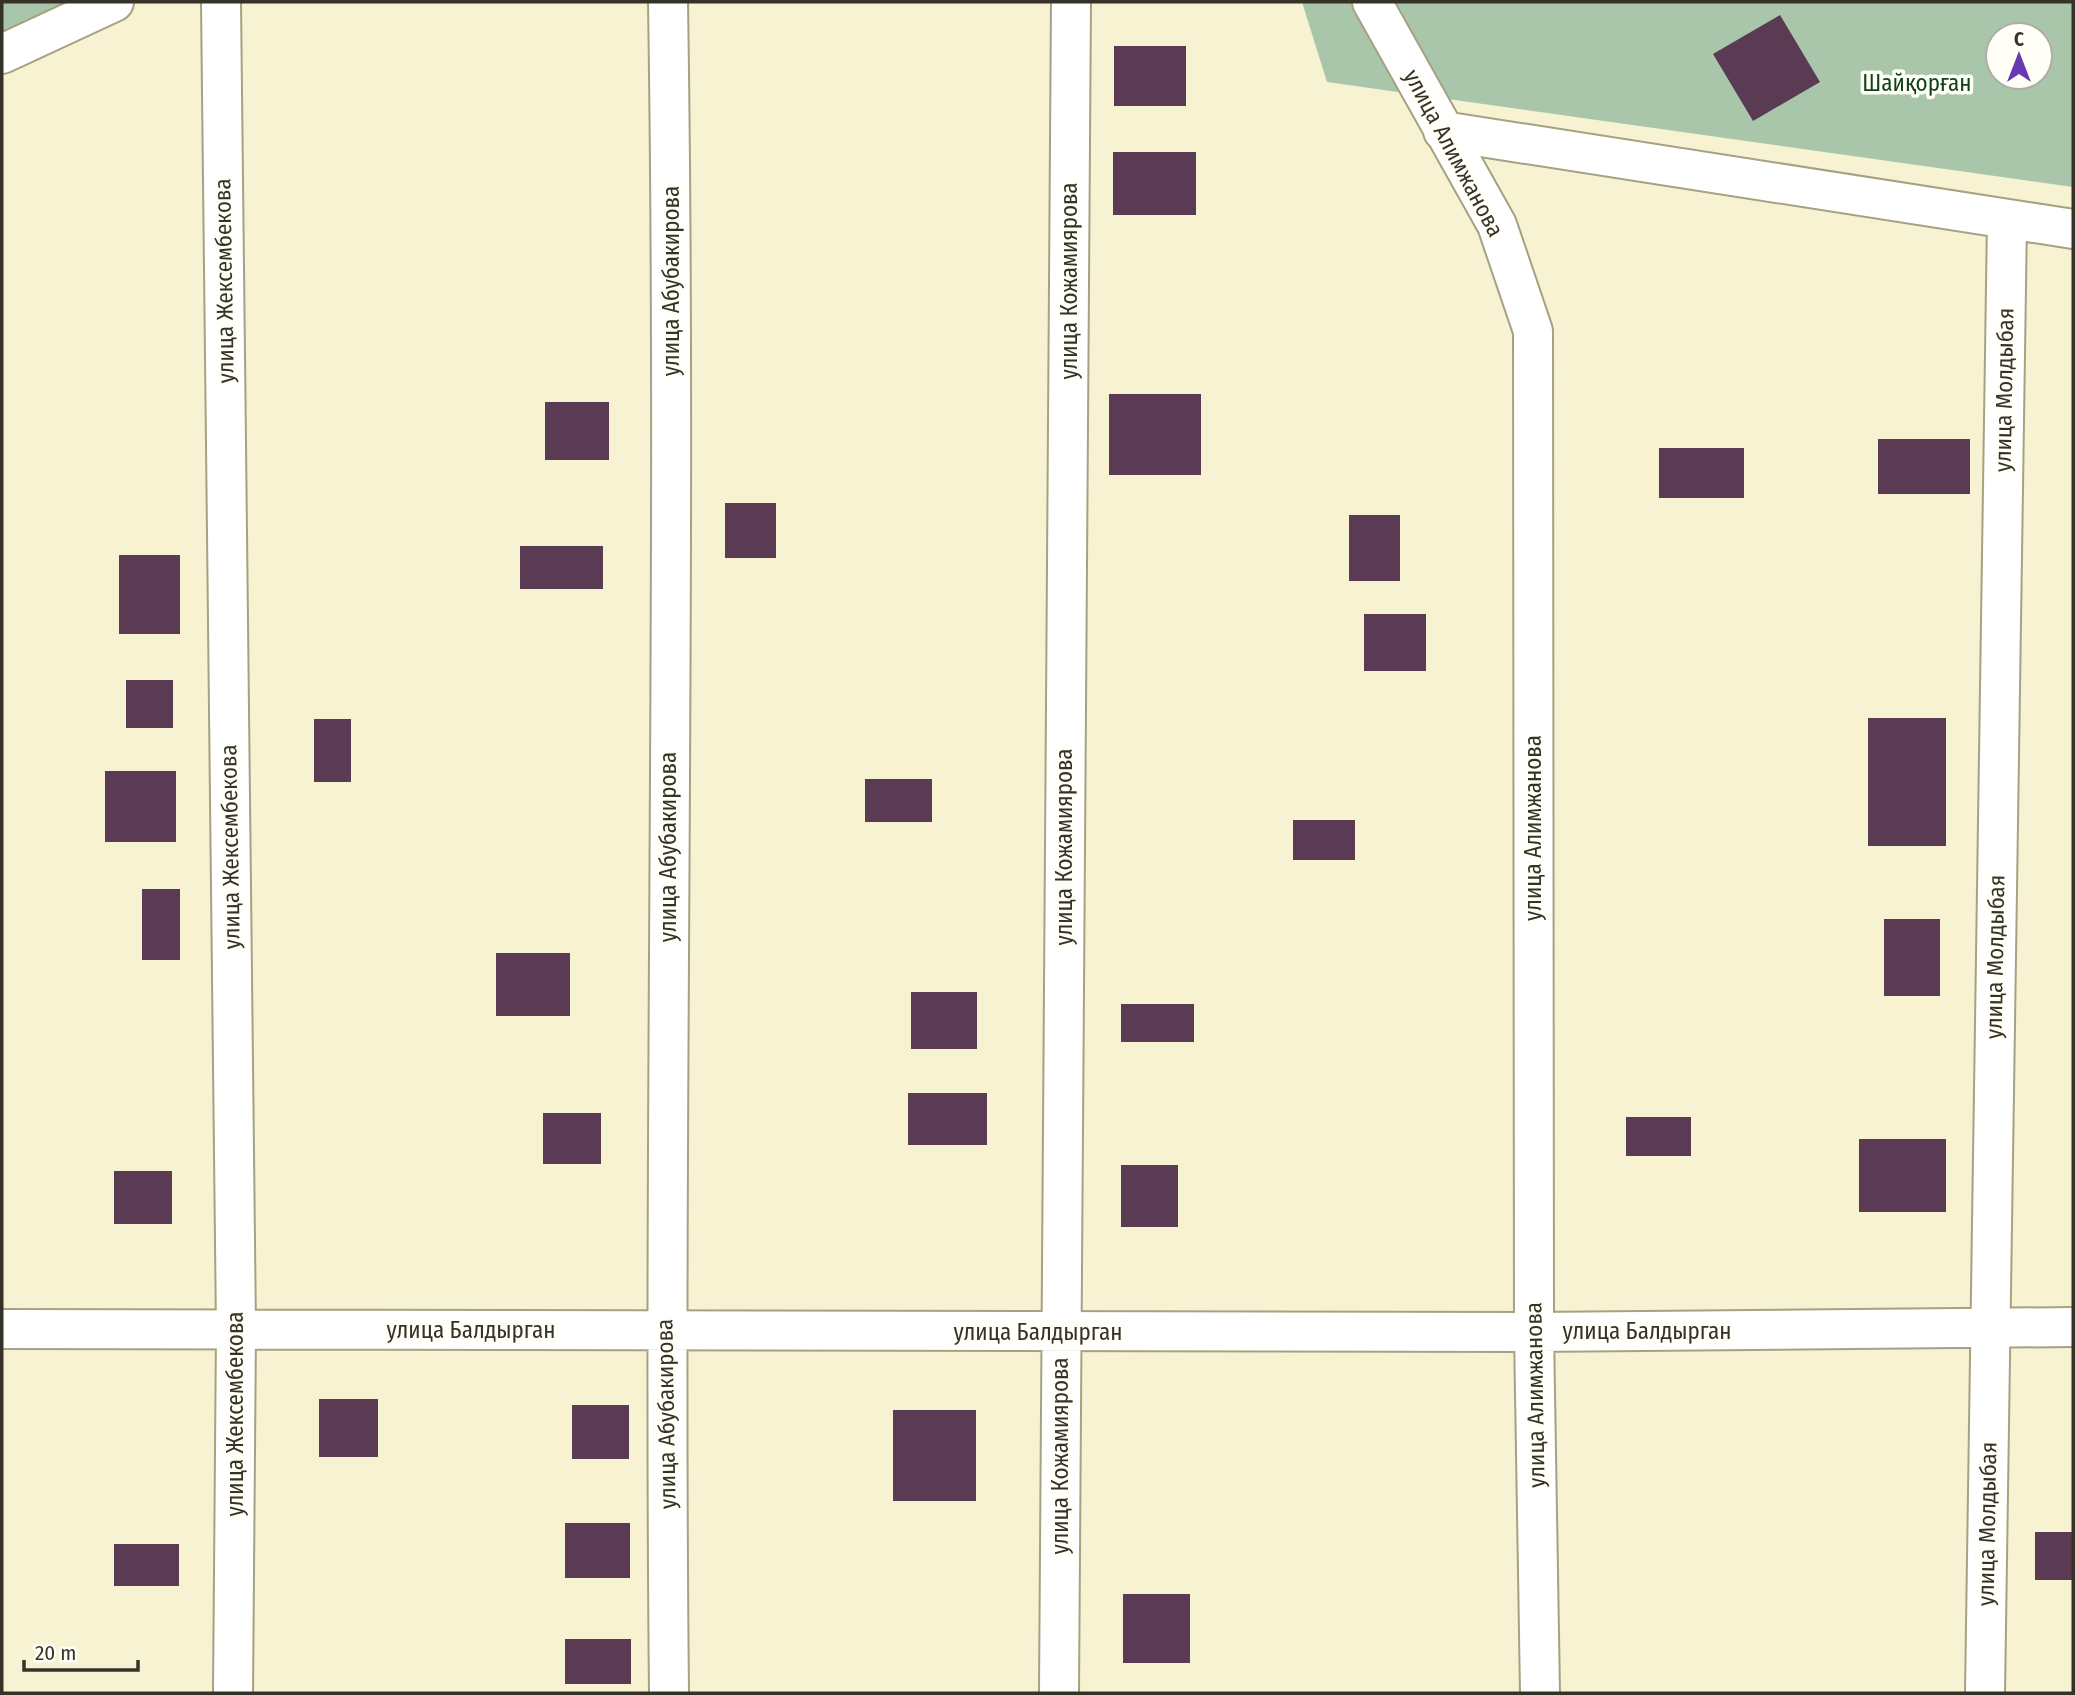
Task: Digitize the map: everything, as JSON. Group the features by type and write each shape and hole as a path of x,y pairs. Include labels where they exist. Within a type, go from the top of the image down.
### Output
{"street":[{"path":"2,54 114,2"},
{"name":"улица Жексембекова","path":"221,2 236,1330 233,1693"},
{"name":"улица Абубакирова","path":"668,2 672,245 665,1331 669,1693"},
{"name":"улица Кожамиярова","path":"1059,1693 1071,2"},
{"name":"улица Алимжанова","path":"1372,2 1497,226 1533,331 1534,1332 1540,1693"},
{"path":"1443,131 2073,229"},
{"name":"улица Молдыбая","path":"1984,1693 2007,220"},
{"name":"улица Балдырган","path":"2,1329 1534,1332 2073,1327"}],"green space":[{"path":"2,2 132,2 2,65"},
{"name":"Шайқорған","path":"1302,2 2073,2 2073,187 1327,82"}],"building":[{"path":"1780,15 1820,82 1753,121 1713,54"},
{"path":"1114,46 1186,46 1186,106 1114,106"},
{"path":"1113,152 1196,152 1196,215 1113,215"},
{"path":"1109,394 1201,394 1201,475 1109,475"},
{"path":"545,402 609,402 609,460 545,460"},
{"path":"1878,439 1970,439 1970,494 1878,494"},
{"path":"1659,448 1744,448 1744,498 1659,498"},
{"path":"725,503 776,503 776,558 725,558"},
{"path":"1349,515 1400,515 1400,581 1349,581"},
{"path":"520,546 603,546 603,589 520,589"},
{"path":"119,555 180,555 180,634 119,634"},
{"path":"1364,614 1426,614 1426,671 1364,671"},
{"path":"126,680 173,680 173,728 126,728"},
{"path":"1868,718 1946,718 1946,846 1868,846"},
{"path":"314,719 351,719 351,782 314,782"},
{"path":"105,771 176,771 176,842 105,842"},
{"path":"865,779 932,779 932,822 865,822"},
{"path":"1293,820 1355,820 1355,860 1293,860"},
{"path":"142,889 180,889 180,960 142,960"},
{"path":"1884,919 1940,919 1940,996 1884,996"},
{"path":"496,953 570,953 570,1016 496,1016"},
{"path":"911,992 977,992 977,1049 911,1049"},
{"path":"1121,1004 1194,1004 1194,1042 1121,1042"},
{"path":"908,1093 987,1093 987,1145 908,1145"},
{"path":"543,1113 601,1113 601,1164 543,1164"},
{"path":"1626,1117 1691,1117 1691,1156 1626,1156"},
{"path":"1859,1139 1946,1139 1946,1212 1859,1212"},
{"path":"1121,1165 1178,1165 1178,1227 1121,1227"},
{"path":"114,1171 172,1171 172,1224 114,1224"},
{"path":"319,1399 378,1399 378,1457 319,1457"},
{"path":"572,1405 629,1405 629,1459 572,1459"},
{"path":"893,1410 976,1410 976,1501 893,1501"},
{"path":"565,1523 630,1523 630,1578 565,1578"},
{"path":"2035,1532 2073,1532 2073,1580 2035,1580"},
{"path":"114,1544 179,1544 179,1586 114,1586"},
{"path":"1123,1594 1190,1594 1190,1663 1123,1663"},
{"path":"565,1639 631,1639 631,1684 565,1684"}]}
